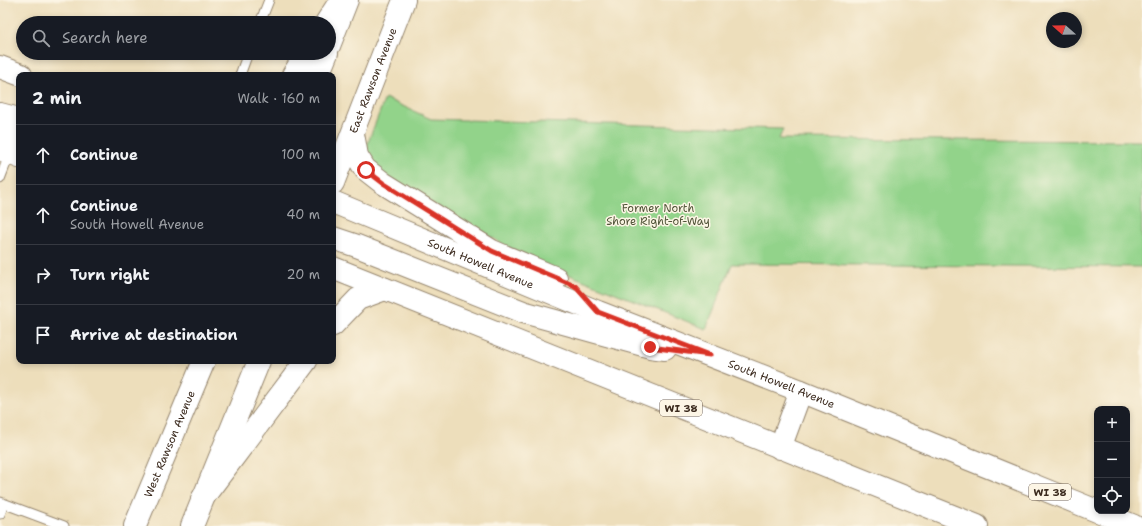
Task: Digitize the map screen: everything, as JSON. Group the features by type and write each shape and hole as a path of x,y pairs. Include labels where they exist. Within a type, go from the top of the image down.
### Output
{"main road":[{"path":"330,16 340,0"},
{"path":"336,28 347,0"},
{"name":"East Rawson Avenue","path":"336,175 404,0"},
{"path":"295,72 303,60"},
{"path":"319,72 323,60"},
{"path":"0,67 16,73"},
{"path":"0,114 12,142"},
{"path":"353,134 357,156 366,170 383,183 492,251 575,286 598,312"},
{"name":"South Howell Avenue","path":"336,203 598,312 801,390 1094,510"},
{"path":"336,239 523,312 650,347 710,355"},
{"name":"WI 38","path":"336,269 977,526"},
{"path":"336,322 358,299 386,289"},
{"name":"West Rawson Avenue","path":"135,526 203,364"},
{"path":"192,526 258,364"},
{"path":"202,499 304,364"},
{"path":"780,448 801,390"},
{"name":"South Howell Avenue","path":"1104,514 1134,526"}],"lane":[{"path":"263,16 269,0"},
{"path":"241,72 245,60"},
{"path":"0,179 12,142"},
{"path":"0,514 2,503 64,526"}],"green space":[{"name":"Former North Shore Right-of-Way","path":"385,98 431,119 783,129 779,139 1142,141 1142,267 732,264 706,329 555,269 508,247 379,173 367,151 367,145"}],"route":[{"path":"366,170 383,183 492,251 575,286 598,312 710,355 650,347"}]}
